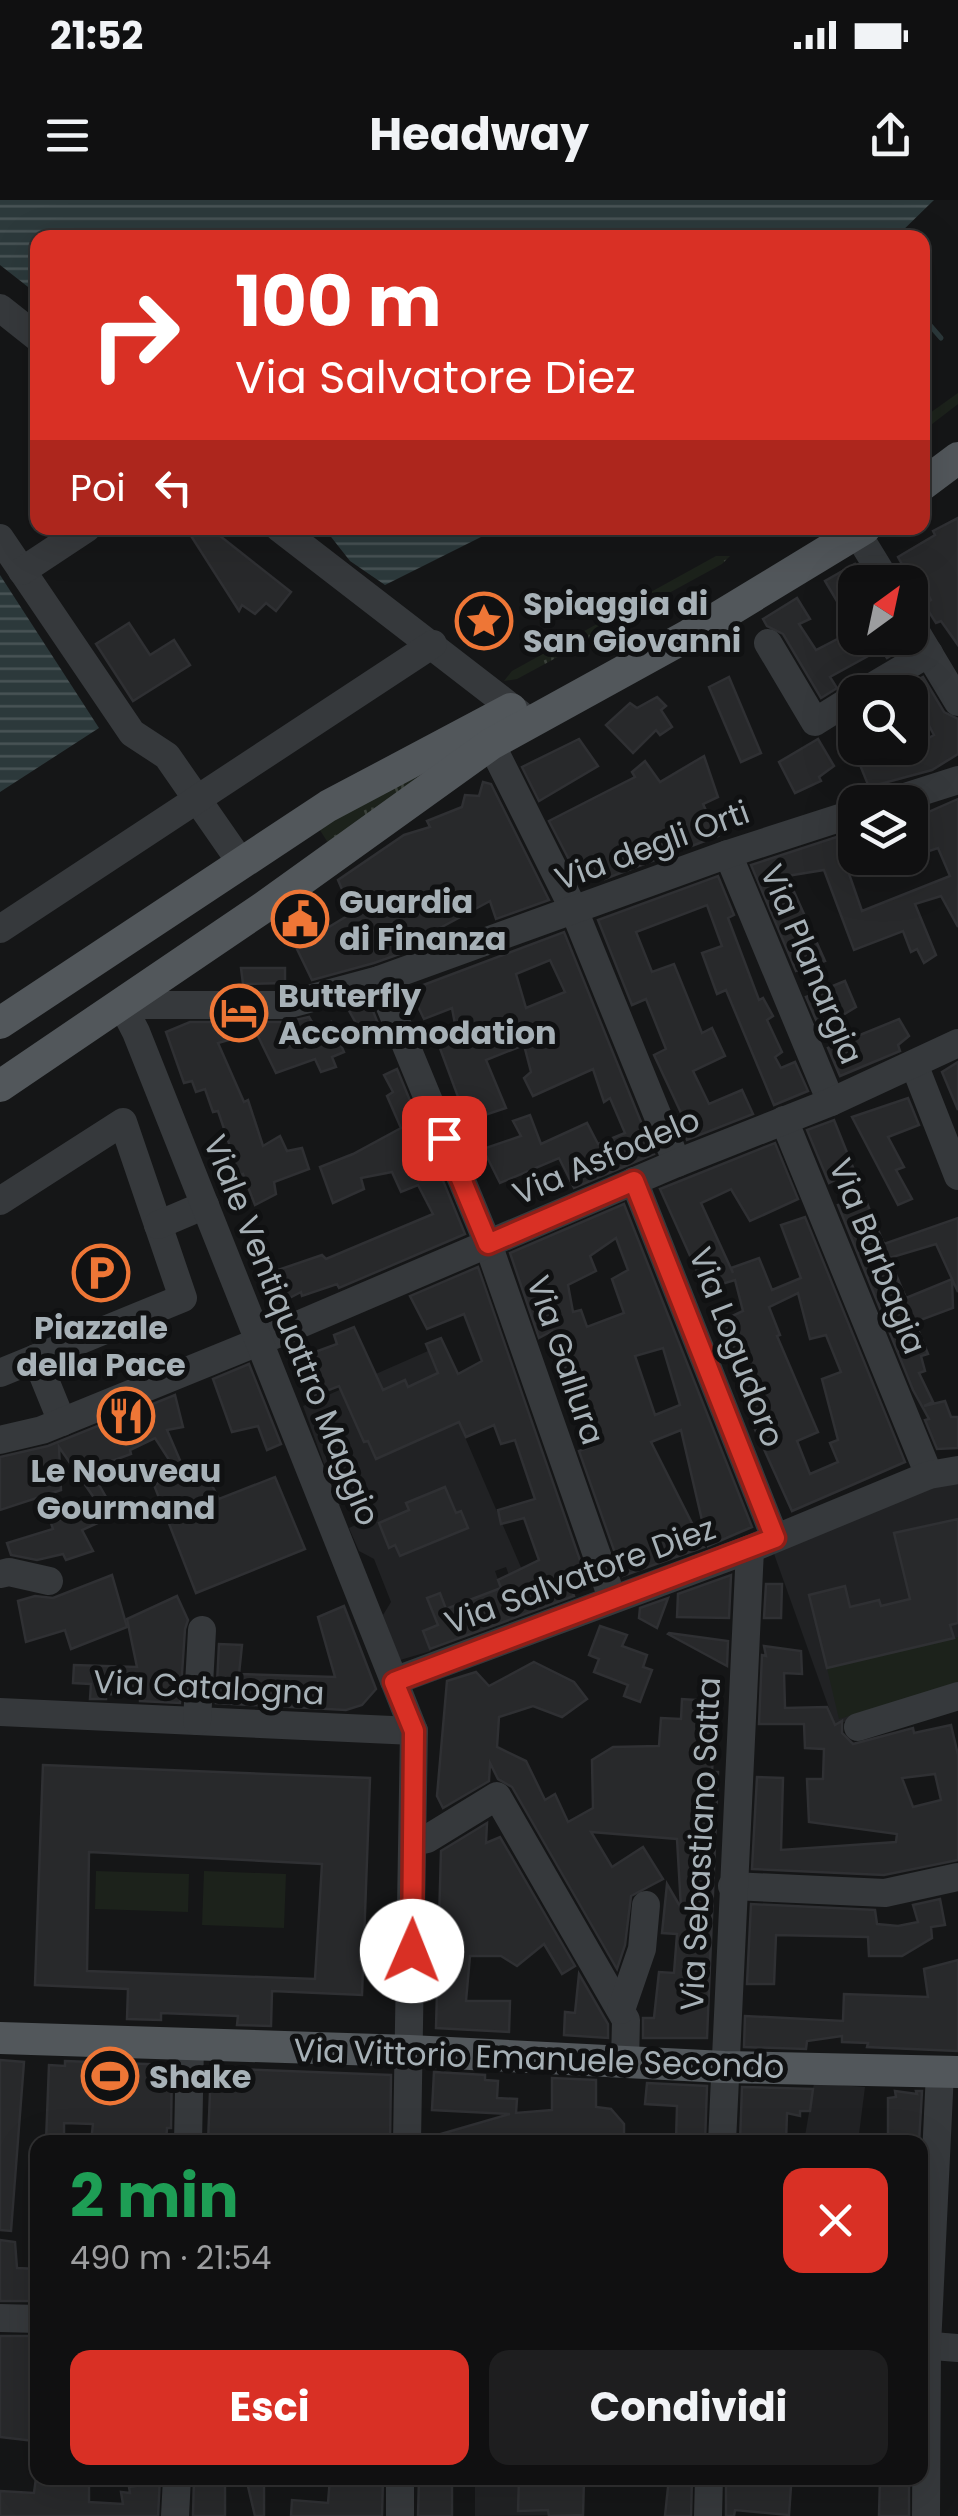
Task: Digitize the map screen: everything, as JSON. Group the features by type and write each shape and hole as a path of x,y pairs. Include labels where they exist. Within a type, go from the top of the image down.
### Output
{"main road":[{"path":"930,454 958,434"},
{"path":"930,479 958,458"},
{"path":"0,1086 270,902 450,757 680,618 839,535"},
{"path":"0,1023 328,806 491,744 518,718"},
{"path":"243,863 238,873 260,898 270,902"},
{"path":"92,963 107,967 118,978 123,991 122,1005"},
{"name":"Via Vittorio Emanuele Secondo","path":"0,2038 410,2051 724,2067 949,2072"}],"street":[{"path":"0,308 30,332"},
{"path":"22,570 77,535"},
{"path":"288,535 433,644 518,718"},
{"path":"854,535 875,565"},
{"path":"0,538 132,734 166,756 243,863"},
{"path":"768,643 815,722 838,708"},
{"path":"0,929 433,644"},
{"path":"892,675 929,653 958,702"},
{"path":"491,744 574,910 677,1163"},
{"path":"928,790 958,780"},
{"name":"Via degli Orti","path":"122,1005 286,1006 378,980 838,818"},
{"name":"Via Planargia","path":"728,854 832,1102"},
{"name":"Via Gallura","path":"378,980 488,1244 612,1598"},
{"name":"Viale Ventiquattro Maggio","path":"122,1005 414,1731"},
{"name":"Via Asfodelo","path":"0,1440 62,1422 258,1342 677,1163 832,1102 958,1043"},
{"path":"914,1064 958,1176"},
{"name":"Via Barbagia","path":"784,1120 929,1474"},
{"path":"0,1201 124,1122 183,1298 0,1374"},
{"name":"Via Logudoro","path":"634,1181 762,1544"},
{"path":"158,1224 204,1205"},
{"path":"36,1358 62,1422"},
{"name":"Via Salvatore Diez","path":"394,1682 762,1544 929,1474 958,1470"},
{"name":"Via Sebastiano Satta","path":"722,2135 732,1886 762,1544"},
{"path":"0,1574 10,1572 48,1581"},
{"path":"197,1721 202,1630"},
{"path":"858,1727 958,1696"},
{"name":"Via Catalogna","path":"0,1712 414,1731"},
{"path":"407,2135 414,1731"},
{"path":"413,1842 427,1839 497,1796 626,2020 625,2062"},
{"path":"732,1886 885,1893 958,1877"},
{"path":"620,2010 642,1948 646,1905"},
{"path":"188,2135 190,2046"},
{"path":"928,2321 946,2209 949,2072"},
{"path":"0,2318 30,2319"},
{"path":"928,2346 958,2348"},
{"path":"175,2516 176,2485"},
{"path":"400,2485 400,2516"},
{"path":"708,2516 709,2485"},
{"path":"926,2485 926,2516"}],"shaded area":[{"path":"0,200 934,200 903,230 30,230 30,289 0,265"},
{"path":"330,535 485,535 385,585 350,561"},
{"path":"0,575 99,728 0,792"},
{"path":"428,1351 526,1579 512,1584 506,1567 495,1571 501,1588 446,1609 440,1593 427,1598 433,1614 439,1612 443,1623 423,1631 431,1651 400,1660 383,1615 391,1602 374,1559 359,1551 349,1528 366,1520 355,1498 339,1505 303,1406"},
{"path":"958,1480 958,1685 835,1725 773,1551 867,1510"},
{"path":"814,2083 865,2087 859,2135 805,2135"},
{"path":"475,2485 584,2485 583,2515 475,2516"}],"green space":[{"path":"958,393 958,404 930,426 930,413"},
{"path":"716,556 730,556 636,611 623,613 631,603"},
{"path":"597,624 612,624 517,679 504,681 512,671"},
{"path":"448,755 332,849 318,827"},
{"path":"958,1637 958,1683 839,1719 827,1668"},
{"path":"96,1871 189,1874 188,1912 95,1909"},
{"path":"204,1871 286,1874 284,1928 202,1925"}],"building":[{"path":"958,518 958,645 928,610 928,565 902,565 898,557 935,535 933,531"},
{"path":"190,535 219,535 291,592 276,611 266,603 255,614 242,605 239,611"},
{"path":"838,574 838,603 825,581"},
{"path":"797,598 810,619 799,624 816,650 838,639 838,655 870,655 830,677 837,688 821,698 783,634 767,626 763,619"},
{"path":"129,623 150,655 174,640 190,665 133,701 96,644"},
{"path":"729,677 761,753 741,762 709,687"},
{"path":"928,685 944,712 958,719 958,754 932,770 868,785 860,765 928,765 928,738 934,735 928,724"},
{"path":"657,697 666,706 661,710 672,727 660,735 656,730 633,753 606,725 630,703 637,708"},
{"path":"579,739 598,766 539,801 522,767"},
{"path":"818,739 834,766 819,777 821,781 795,793 779,762"},
{"path":"704,756 718,797 703,804 718,836 605,879 601,871 579,879 549,821 635,777 632,772 645,761 660,782"},
{"path":"483,782 491,784 549,900 496,919 490,901 440,928 445,938 312,980 296,947 352,913 338,880 404,835 430,827 427,821 462,807 465,795 479,796"},
{"path":"958,799 958,927 941,896 915,904 936,955 924,963 917,949 911,952 903,931 854,950 824,870 787,876 825,961 796,971 751,865 838,837 838,875 849,875 862,911 950,876 938,848 928,851 928,812"},
{"path":"718,876 734,915 728,918 759,1000 763,998 773,1016 767,1020 782,1052 775,1057 781,1068 795,1062 808,1091 774,1105 726,990 717,994 702,953 722,946 707,905 636,932 652,972 674,964 702,1033 712,1028 725,1056 693,1071 709,1104 742,1090 753,1114 687,1140 677,1117 682,1115 654,1055 666,1049 646,999 632,1005 598,920"},
{"path":"564,932 654,1154 574,1188 559,1158 500,1183 483,1149 521,1136 513,1121 530,1115 541,1144 587,1123 598,1144 625,1133 610,1098 604,1102 593,1069 533,1096 524,1078 531,1072 524,1045 486,1060 506,1108 467,1121 438,1043 457,1035 452,1008 424,1019 410,990","holes":["550,960 565,992 526,1008 516,974"]},
{"path":"241,968 285,968 285,983 243,984"},
{"path":"845,981 856,1007 820,1029 806,997"},
{"path":"369,1001 383,1036 367,1043 347,1007"},
{"path":"309,1017 316,1029 331,1022 344,1052 332,1057 336,1067 321,1072 315,1059 276,1073 256,1032 218,1043 244,1102 248,1100 263,1146 280,1136 287,1151 302,1148 309,1169 274,1182 276,1194 255,1205 243,1174 236,1177 232,1162 235,1161 218,1111 213,1112 205,1089 196,1092 192,1081 184,1083 166,1032 190,1022 286,1022"},
{"path":"899,1019 909,1036 898,1045 900,1051 840,1076 828,1048"},
{"path":"958,1062 958,1110 942,1072"},
{"path":"397,1069 465,1234 339,1288 337,1284 302,1296 301,1292 280,1303 272,1272 322,1255 326,1259 433,1214 418,1185 401,1192 392,1172 361,1178 364,1189 333,1203 320,1167 401,1128 387,1096 393,1092 384,1075"},
{"path":"908,1098 919,1125 888,1137 904,1167 896,1170 912,1199 898,1205 852,1117"},
{"path":"834,1120 854,1170 829,1183 807,1130"},
{"path":"775,1143 798,1199 750,1221 731,1189 701,1203 733,1273 731,1268 759,1258 772,1290 801,1278 781,1225 805,1217 905,1462 792,1511 754,1427 758,1426 740,1373 715,1324 743,1311 735,1280 705,1289 660,1189","holes":["798,1293 810,1339 826,1335 841,1372 822,1379 838,1440 830,1443 838,1462 810,1474 797,1441 818,1432 777,1336 780,1335 769,1307"]},
{"path":"864,1196 884,1244 958,1218 958,1292 936,1244 889,1258 906,1298 952,1279 953,1308 915,1322 928,1354 921,1356 925,1371 919,1373 933,1402 924,1406 945,1401 951,1417 958,1417 958,1448 937,1449 925,1420 929,1419 913,1390 838,1205"},
{"path":"624,1204 752,1527 708,1546 681,1430 651,1442 704,1547 623,1576 579,1451 593,1446 552,1331 539,1338 510,1253","holes":["616,1238 628,1270 612,1279 624,1313 587,1327 581,1310 573,1312 568,1285 596,1271 590,1256","663,1348 680,1405 655,1415 635,1356"]},
{"path":"478,1267 582,1566 566,1575 574,1596 430,1649 423,1631 438,1625 427,1598 440,1593 446,1609 501,1588 498,1580 539,1560 524,1518 501,1524 498,1510 535,1499 515,1440 501,1444 494,1425 466,1437 459,1422 376,1459 368,1441 364,1442 339,1386 311,1397 296,1359 337,1344 334,1335 354,1327 383,1390 405,1380 408,1387 438,1373 426,1344 441,1338 458,1374 482,1361 464,1314 427,1329 410,1296"},
{"path":"249,1364 281,1444 267,1450 258,1426 232,1432 213,1379"},
{"path":"175,1395 183,1427 167,1430 182,1465 175,1469 155,1438 130,1450 131,1454 90,1469 106,1497 97,1502 59,1447 61,1490 0,1510 0,1457 48,1446"},
{"path":"201,1464 219,1499 275,1477 305,1549 196,1593 154,1485"},
{"path":"445,1487 456,1513 461,1511 468,1528 400,1556 395,1545 389,1548 379,1523 409,1510 406,1503"},
{"path":"122,1498 127,1510 82,1530 93,1551 66,1560 63,1554 37,1560 11,1555 7,1543 53,1529 51,1523"},
{"path":"958,1519 958,1623 950,1625 954,1638 827,1668 809,1595 845,1586 850,1607 879,1600 881,1606 910,1599 894,1533"},
{"path":"112,1575 127,1627 71,1649 65,1630 26,1642 18,1601 35,1596 53,1598"},
{"path":"731,1575 729,1618 677,1617 678,1594"},
{"path":"766,1584 782,1584 781,1618 764,1618"},
{"path":"177,1596 188,1620 180,1703 140,1701 140,1695 106,1694 106,1699 90,1699 91,1684 73,1683 74,1665 137,1667 127,1619"},
{"path":"668,1598 657,1628 639,1618 640,1608"},
{"path":"344,1606 376,1689 362,1705 346,1710 216,1703 219,1644 242,1645 239,1674 335,1677 318,1617"},
{"path":"600,1626 627,1635 622,1646 647,1655 643,1667 652,1670 640,1702 624,1696 628,1685 594,1672 599,1659 589,1655"},
{"path":"668,1634 728,1641 727,1666"},
{"path":"764,1646 801,1651 802,1674 784,1673 785,1708 827,1707 835,1725 842,1721 842,1733 853,1744 913,1728 914,1733 951,1725 958,1755 958,1860 884,1875 752,1869 757,1777 783,1778 781,1850 896,1842 897,1834 809,1822 807,1779 823,1779 824,1749 805,1748 804,1724 759,1724 762,1655 766,1656","holes":["935,1774 941,1800 913,1807 902,1778"]},
{"path":"534,1662 574,1682 587,1699 562,1717 533,1706 499,1717 497,1747 526,1761 545,1800 555,1794 568,1822 593,1808 592,1760 613,1747 659,1746 661,1718 681,1719 682,1699 710,1701 709,1719 715,1719 712,1772 718,1772 707,2038 643,2038 643,2018 654,2018 659,1972 674,1973 677,1934 662,1933 667,1884 681,1908 677,1839 591,1832 612,1867 643,1847 663,1879 631,1896 625,1945 617,1969 512,1787 498,1779 490,1763 489,1781 443,1808 437,1796 447,1681 476,1672 489,1686"},
{"path":"43,1765 370,1778 362,1995 272,1991 271,2026 237,2025 238,2016 161,2013 161,2020 127,2019 128,1989 35,1985","holes":["89,1852 322,1864 315,1979 87,1971"]},
{"path":"487,1823 486,1843 500,1837 575,1966 562,1974 544,1944 517,1966 501,1956 470,1956 466,2001 510,2001 509,2032 436,2028 441,1851"},
{"path":"940,1899 945,1925 931,1927 932,1938 902,1956 869,1956 868,1937 776,1935 774,1984 747,1984 751,1904 875,1910 877,1924 898,1926 918,1922 913,1905"},
{"path":"958,1960 958,2051 867,2047 868,2043 842,2042 842,2036 807,2041 806,2049 744,2047 745,2016 843,2021 844,1994 928,1997 924,1969"},
{"path":"579,1974 608,2024 608,2038 564,2035 565,2012 575,2013"},
{"path":"0,2060 24,2062 11,2231 0,2230"},
{"path":"65,2061 172,2065 171,2128 167,2128 166,2135 92,2135 93,2124 64,2123 64,2135 46,2135 49,2065 65,2066"},
{"path":"211,2068 391,2075 390,2135 208,2135"},
{"path":"434,2072 485,2075 485,2080 498,2081 497,2098 517,2099 516,2113 552,2110 552,2078 596,2080 596,2107 611,2109 624,2124 624,2134 437,2135 510,2114 432,2110"},
{"path":"647,2083 707,2086 705,2135 676,2135 677,2106 645,2104"},
{"path":"742,2087 813,2089 810,2111 800,2111 800,2116 787,2113 786,2135 740,2135"},
{"path":"895,2091 922,2091 919,2135 888,2135 888,2098 896,2097"},
{"path":"0,2240 15,2242 17,2268 30,2269 30,2301 0,2301"},
{"path":"0,2336 30,2336 30,2440 0,2437"},
{"path":"35,2485 89,2485 89,2502 123,2504 121,2492 130,2493 129,2487 160,2485 158,2516 0,2516 0,2491 34,2493"},
{"path":"194,2485 225,2485 225,2516 193,2516"},
{"path":"248,2485 264,2485 264,2516 255,2516"},
{"path":"329,2485 383,2485 382,2516 291,2516 292,2500 328,2503"},
{"path":"419,2485 452,2485 452,2516 418,2516"},
{"path":"519,2485 584,2485 583,2515 549,2516 548,2510 518,2511"},
{"path":"668,2485 692,2485 691,2516 665,2516"},
{"path":"726,2485 791,2486 789,2515 735,2510 734,2516 726,2516"},
{"path":"880,2485 909,2485 909,2516 879,2516"}],"waterway":[{"path":"930,325 941,338"}],"place":[{"name":"Spiaggia di San Giovanni","path":"484,621"},
{"name":"Guardia di Finanza","path":"300,919"},
{"name":"Butterfly Accommodation","path":"239,1013"},
{"name":"Piazzale della Pace","path":"101,1273"},
{"name":"Le Nouveau Gourmand","path":"126,1416"},
{"name":"Shake","path":"110,2076"}],"route":[{"path":"412,1951 414,1731 394,1682 775,1538 634,1181 488,1244 444,1138"}]}
